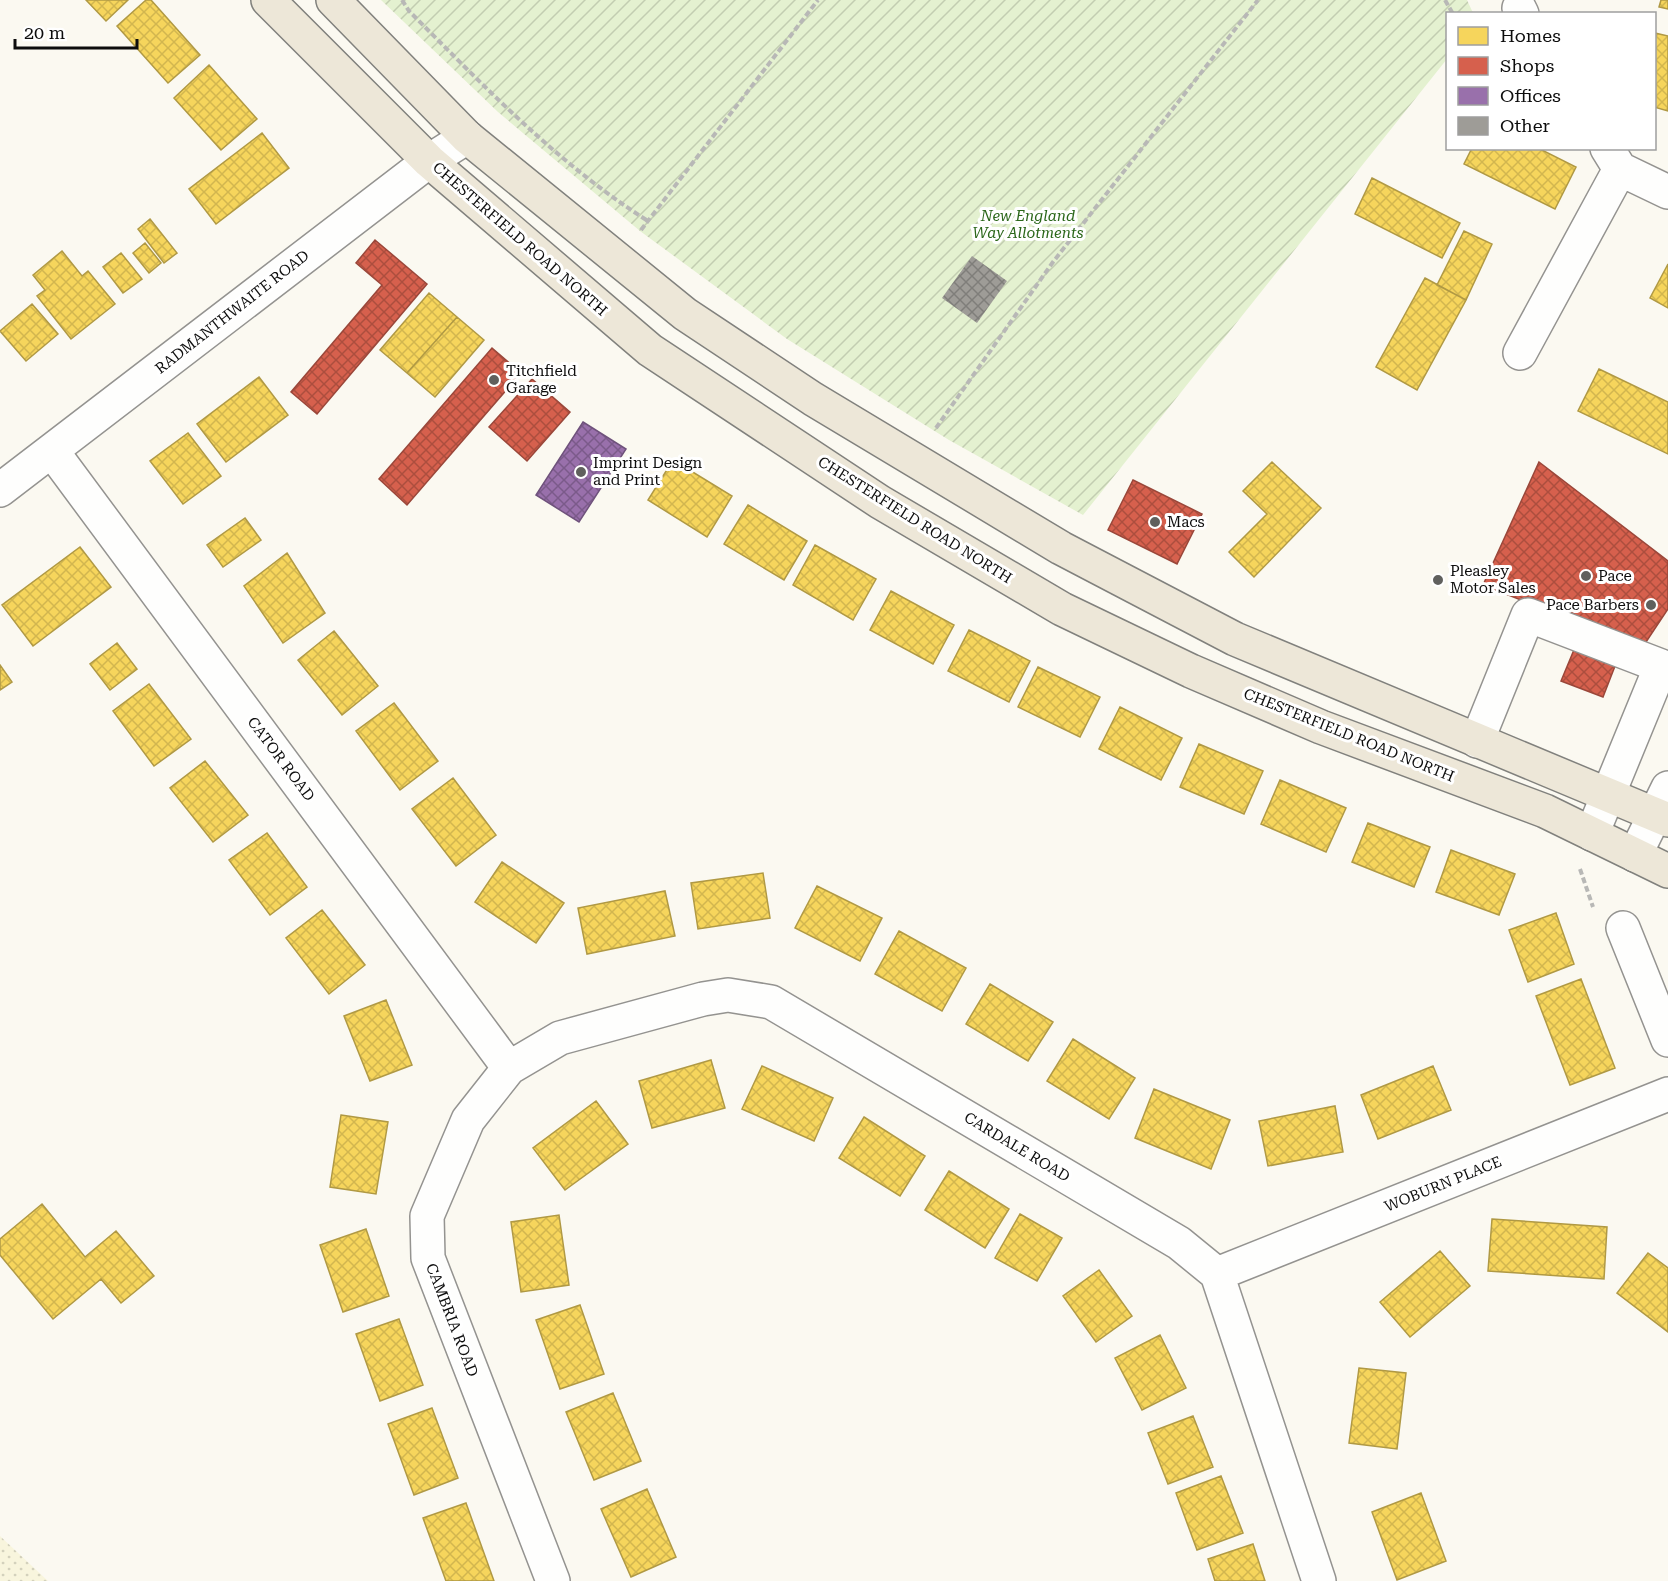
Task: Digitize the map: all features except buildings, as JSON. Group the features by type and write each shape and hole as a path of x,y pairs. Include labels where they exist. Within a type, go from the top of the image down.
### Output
{"main road":[{"name":"CHESTERFIELD ROAD NORTH","path":"268,0 429,161 650,350 880,502 1062,609 1191,671 1321,727 1545,811 1668,872"},
{"path":"333,0 467,137 685,314 813,399 1061,549 1235,639 1609,796 1664,808"}],"street":[{"name":"RADMANTHWAITE ROAD","path":"0,490 429,161 467,137"},
{"path":"1520,353 1614,158 1668,192"},
{"name":"CATOR ROAD","path":"52,451 509,1068"},
{"path":"1477,741 1528,615 1661,666 1593,834"},
{"path":"1635,855 1664,808"},
{"path":"1623,928 1668,1040"},
{"name":"CARDALE ROAD","path":"509,1068 560,1038 703,999 728,995 771,1002 1179,1243 1217,1274"},
{"name":"CAMBRIA ROAD","path":"509,1068 468,1120 427,1216 428,1258 553,1581"},
{"name":"WOBURN PLACE","path":"1217,1274 1668,1094"},
{"path":"1217,1274 1319,1581"}],"path":[{"path":"402,0 417,19 553,149 620,203 648,221"},
{"path":"620,260 818,0"},
{"path":"914,460 1053,262 1258,0"}],"shaded area":[{"path":"0,1536 48,1581 0,1581"}],"green space":[{"name":"New England Way Allotments","path":"381,0 1467,0 1473,12 1446,12 1446,60 1083,515 949,440 787,339 640,231 498,112"}],"place":[{"name":"Titchfield Garage","path":"494,380"},
{"name":"Imprint Design and Print","path":"581,472"},
{"name":"Macs","path":"1155,522"},
{"name":"Pace","path":"1586,576"},
{"name":"Pleasley Motor Sales","path":"1438,580"},
{"name":"Pace Barbers","path":"1651,605"}]}
